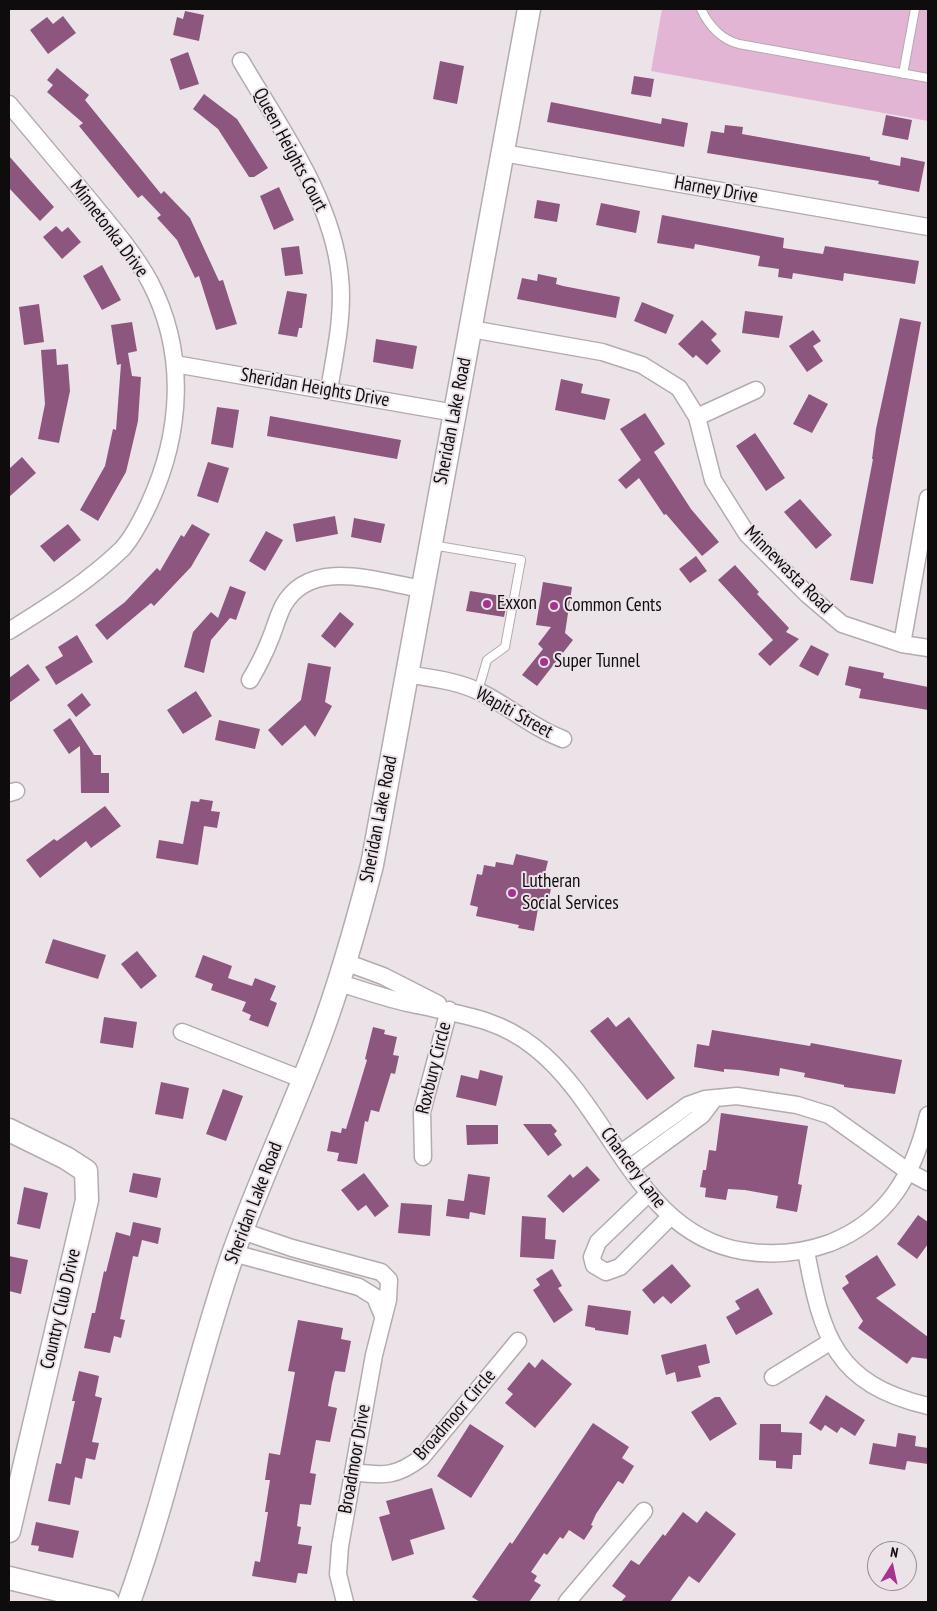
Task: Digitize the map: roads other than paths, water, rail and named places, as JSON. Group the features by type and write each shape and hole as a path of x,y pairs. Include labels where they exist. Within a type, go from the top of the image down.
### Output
{"main road":[{"name":"Sheridan Lake Road","path":"128,1602 154,1526 207,1332 242,1231 304,1080 342,973 374,857 529,9"},
{"name":"Country Club Drive","path":"9,1130 66,1158 86,1171 87,1200 9,1530"},
{"path":"9,1578 108,1602"}],"street":[{"name":"Queen Heights Court","path":"241,61 307,175 318,198 333,240 340,277 341,311 329,390"},
{"name":"Minnetonka Drive","path":"9,104 114,230 150,282 169,330 175,364 176,422 163,474 142,519 123,547 78,587 9,630"},
{"name":"Harney Drive","path":"503,153 928,227"},
{"name":"Minnewasta Road","path":"470,328 602,352 642,365 679,388 697,417 713,480 747,534 808,595 842,624 902,644 928,648"},
{"name":"Sheridan Heights Drive","path":"175,364 455,414"},
{"path":"697,417 756,390"},
{"path":"902,644 928,498"},
{"path":"250,680 269,643 286,602 296,591 310,582 326,576 340,576 422,589"},
{"name":"Wapiti Street","path":"406,674 441,680 478,691 542,730 563,739"},
{"name":"Chancery Lane","path":"342,973 383,976 448,1010 497,1026 534,1046 565,1077 649,1193 671,1216 688,1230 722,1246 755,1253 806,1251 836,1240 863,1227 889,1202 909,1172 922,1141 928,1115"},
{"name":"Roxbury Circle","path":"423,1157 422,1112 448,1010"},
{"path":"182,1032 304,1080"},
{"path":"621,1154 688,1105 705,1099 737,1096 816,1110 843,1123 909,1172 928,1182"},
{"path":"630,1167 702,1115 714,1099"},
{"path":"649,1193 598,1242 592,1257 594,1265 606,1272 620,1267 671,1216"},
{"name":"Broadmoor Drive","path":"242,1231 292,1248 381,1272 389,1280 390,1284 374,1355 338,1561 339,1586 345,1602"},
{"path":"806,1251 818,1312 830,1342 852,1370 866,1381 894,1396 928,1406"},
{"path":"234,1253 359,1286 375,1297 383,1316"},
{"name":"Broadmoor Circle","path":"353,1472 389,1475 400,1473 409,1468 422,1457 518,1341"},
{"path":"773,1377 830,1342"},
{"path":"567,1602 644,1511"}],"lane":[{"path":"701,9 716,31 730,42 928,78"},
{"path":"903,74 915,9"},
{"path":"430,545 521,560 505,647 486,660 478,691"}],"place":[{"name":"Exxon","path":"487,604"},
{"name":"Common Cents","path":"554,606"},
{"name":"Super Tunnel","path":"544,662"},
{"name":"Lutheran Social Services","path":"512,893"}]}
